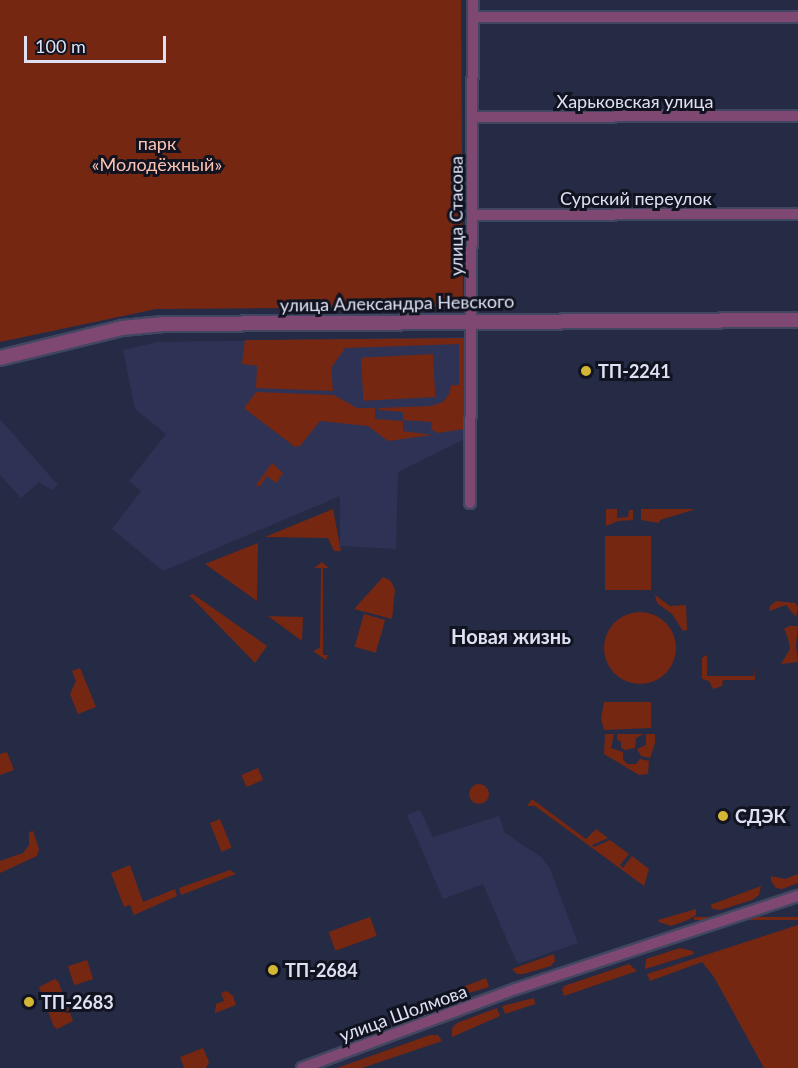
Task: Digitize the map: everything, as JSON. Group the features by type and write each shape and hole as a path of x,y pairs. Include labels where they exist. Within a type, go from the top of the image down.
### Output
{"street":[{"name":"улица Стасова","path":"470,503 473,320 473,0"},
{"path":"473,17 798,16"},
{"name":"Харьковская улица","path":"473,117 798,116"},
{"name":"Сурский переулок","path":"473,215 798,214"},
{"name":"улица Александра Невского","path":"0,358 78,338 147,325 473,320 798,320"},
{"name":"улица Шолмова","path":"302,1068 516,989 798,896"}],"shaded area":[{"path":"466,337 465,439 398,472 396,549 340,546 340,496 163,571 112,529 141,491 129,481 166,434 135,409 123,350 158,342"},
{"path":"0,419 58,485 52,490 39,482 21,498 0,475"},
{"path":"420,810 433,837 499,816 505,833 541,857 550,869 578,943 520,963 516,961 483,884 443,899 407,815"}],"green space":[{"name":"парк «Молодёжный»","path":"0,0 461,0 463,307 156,309 0,342"},
{"path":"466,338 464,429 437,433 431,429 432,422 403,420 403,412 379,410 378,408 431,406 443,402 449,394 451,385 459,385 459,344 345,348 331,368 333,391 256,388 257,366 242,364 245,340"},
{"path":"433,354 435,397 363,401 361,358"},
{"path":"256,392 334,395 357,408 375,408 375,419 403,421 403,431 432,435 388,441 368,426 320,421 300,446 295,447 244,408"},
{"path":"272,463 283,473 276,483 267,476 259,487 256,485"},
{"path":"333,509 341,551 334,551 328,538 265,537"},
{"path":"606,509 617,509 617,518 628,517 629,510 633,510 633,520 618,521 606,526"},
{"path":"641,509 693,510 660,520 659,523 641,520"},
{"path":"605,536 651,536 651,590 605,590"},
{"path":"258,543 257,601 205,564"},
{"path":"322,562 329,568 323,568 323,655 328,655 326,660 313,651 320,648 321,568 314,568"},
{"path":"383,577 391,581 395,590 392,619 354,609"},
{"path":"193,594 267,646 255,663 189,595"},
{"path":"655,595 670,606 686,605 687,630 683,631 672,614 657,603"},
{"path":"776,601 795,603 798,607 796,617 786,605 769,611 770,606"},
{"path":"640,612 660,618 670,628 676,648 670,668 660,678 640,684 620,678 610,668 604,648 610,628 620,618"},
{"path":"364,614 385,620 376,653 355,647"},
{"path":"268,616 303,617 302,641"},
{"path":"789,626 798,626 796,646 798,662 781,664 790,649 784,629"},
{"path":"707,655 707,676 754,676 754,665 755,680 723,680 722,686 713,689 709,681 702,679 702,658"},
{"path":"80,668 96,707 78,714 70,694 76,681 72,671"},
{"path":"604,702 651,702 651,728 604,730 601,719"},
{"path":"605,734 614,734 611,748 623,752 623,759 627,764 636,764 640,759 649,761 648,774 639,775 604,754"},
{"path":"617,734 644,734 636,738 635,748 625,750 621,748"},
{"path":"646,734 655,734 655,743 650,758 641,756 637,749 646,745"},
{"path":"7,752 14,770 0,775 0,754"},
{"path":"258,768 263,780 247,787 241,775"},
{"path":"475,784 483,784 489,790 489,798 483,804 475,804 469,798 469,790"},
{"path":"532,799 586,839 596,829 608,838 592,845 594,847 610,840 629,854 620,865 623,868 632,856 649,869 644,886 535,806 527,806"},
{"path":"220,819 232,848 221,852 210,823"},
{"path":"33,831 39,849 37,856 0,873 0,861 23,853 29,845 29,832"},
{"path":"130,865 143,902 175,889 177,896 134,915 130,905 124,907 111,873"},
{"path":"230,870 236,874 181,895 179,888"},
{"path":"798,874 798,883 782,889 776,888 771,881 771,876 785,879"},
{"path":"761,886 759,895 752,900 720,910 713,909 710,905"},
{"path":"696,909 696,915 671,926 658,920"},
{"path":"370,917 377,936 335,951 329,932"},
{"path":"694,917 798,917 798,920 694,920"},
{"path":"798,925 798,1068 764,1068 714,977 702,962 650,981 647,974"},
{"path":"680,948 693,951 694,954 645,969 646,959"},
{"path":"554,954 555,961 551,966 523,974 517,974 512,969"},
{"path":"87,960 93,979 74,985 68,966"},
{"path":"629,964 637,971 564,996 562,990 564,986"},
{"path":"486,978 489,987 452,998 450,992"},
{"path":"55,979 58,981 73,1021 57,1029 54,1027 39,987"},
{"path":"227,991 233,996 236,1005 215,1013 216,1004 224,1001 221,993"},
{"path":"534,998 535,1004 505,1014 502,1006"},
{"path":"497,1008 500,1016 452,1037 452,1028 457,1023"},
{"path":"430,1035 438,1035 442,1041 362,1068 337,1068"},
{"path":"203,1048 209,1062 206,1068 184,1068 180,1057"}],"place":[{"name":"ТП-2241","path":"586,371"},
{"name":"СДЭК","path":"723,816"},
{"name":"ТП-2684","path":"273,970"},
{"name":"ТП-2683","path":"29,1002"}],"district":[{"name":"Новая жизнь","path":"511,636"}]}
